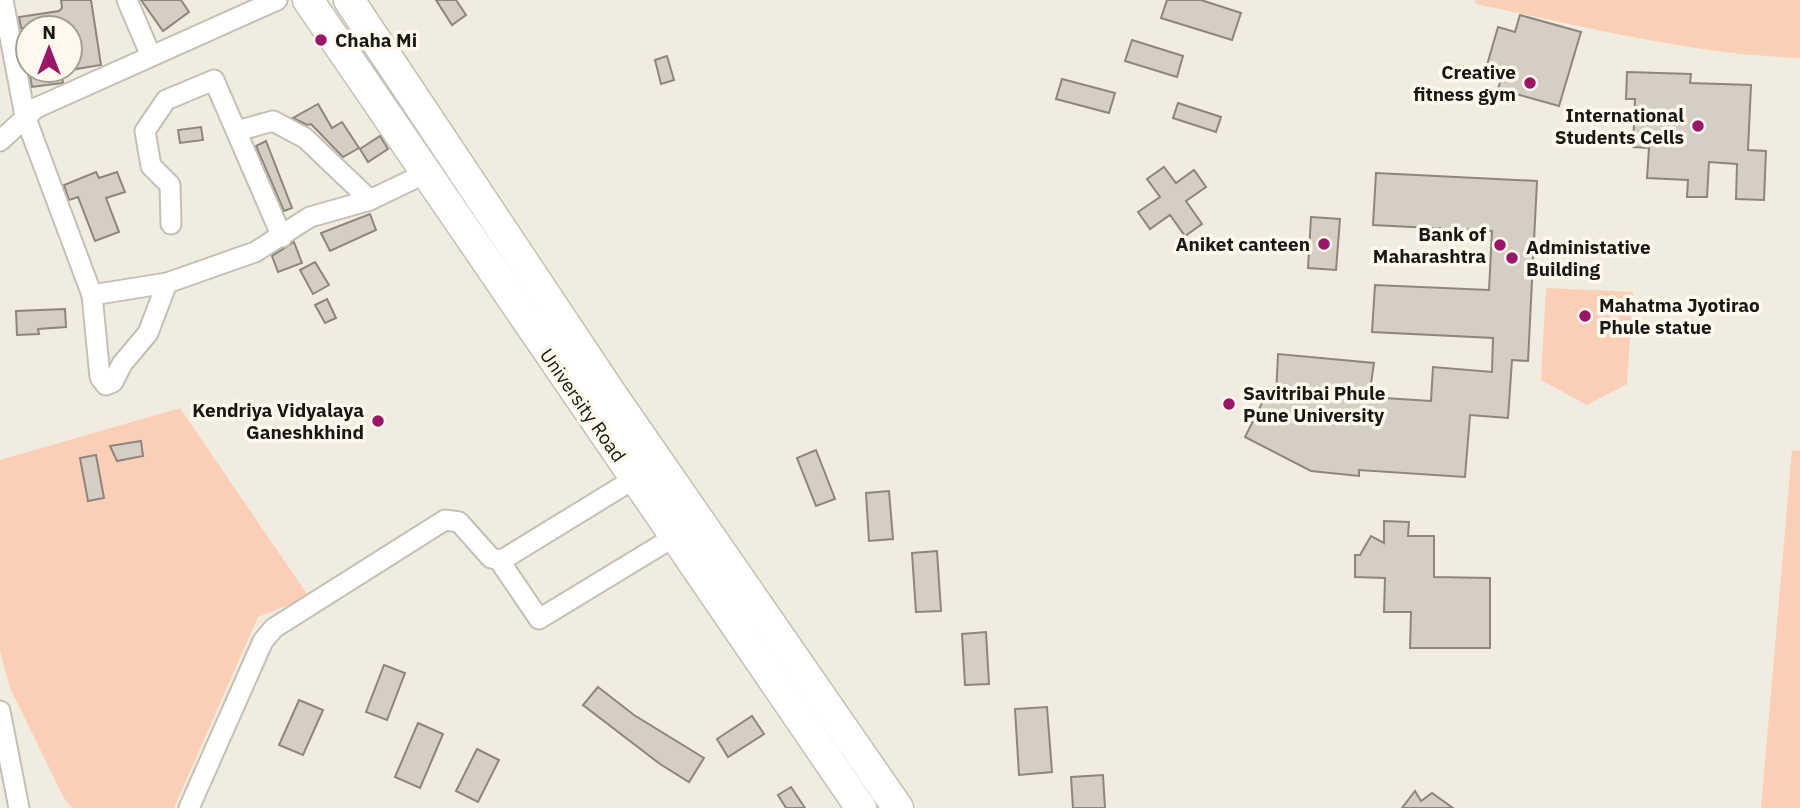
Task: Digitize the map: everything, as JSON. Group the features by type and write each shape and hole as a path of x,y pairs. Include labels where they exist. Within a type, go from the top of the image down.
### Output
{"main road":[{"name":"University Road","path":"308,0 424,174 862,808"},
{"name":"University Road","path":"349,0 610,392 898,808"}],"street":[{"path":"3,0 25,116 92,295 100,377 106,385 113,382 122,364 148,333 167,283"},
{"path":"127,0 151,56"},
{"path":"0,141 25,116 277,0"},
{"path":"172,223 170,186 151,166 145,131 166,100 214,80 282,237"},
{"path":"237,131 273,121 305,138 370,200"},
{"path":"92,295 167,283 255,253 310,217 370,200 424,174"},
{"path":"499,560 634,479"},
{"path":"189,808 263,641 274,628 448,519 459,522 488,556 499,560 540,619 674,537"},
{"path":"1,717 4,760 19,808"}],"shaded area":[{"path":"1475,0 1800,0 1800,58 1718,51 1637,38 1476,4"},
{"path":"1546,288 1633,292 1627,384 1587,405 1541,380"},
{"path":"180,408 309,597 258,617 174,808 72,808 64,798 10,688 0,651 0,460"},
{"path":"1792,450 1800,451 1800,808 1761,808"}],"building":[{"path":"61,0 91,0 101,65 84,68 84,14 39,14 59,11 62,8"},
{"path":"141,0 181,0 189,12 163,31"},
{"path":"436,0 456,0 466,15 452,25"},
{"path":"1167,0 1201,0 1241,13 1232,40 1161,18"},
{"path":"1520,15 1581,32 1559,106 1498,89 1504,70 1487,65 1498,27 1515,32"},
{"path":"1132,40 1183,56 1177,77 1125,61"},
{"path":"667,56 674,80 661,84 655,60"},
{"path":"1627,72 1691,74 1690,83 1751,85 1748,150 1766,151 1764,200 1736,199 1737,164 1709,162 1707,197 1687,197 1688,180 1647,178 1649,148 1633,147 1635,99 1626,99"},
{"path":"1062,79 1115,93 1109,113 1056,99"},
{"path":"31,84 55,84 32,87"},
{"path":"1178,103 1221,117 1216,132 1173,118"},
{"path":"318,104 332,128 342,122 359,148 343,157 311,124 307,125 293,118"},
{"path":"201,127 203,140 180,143 178,130"},
{"path":"380,136 388,149 368,162 360,149"},
{"path":"266,141 292,208 284,211 256,146"},
{"path":"1164,167 1176,183 1194,170 1206,187 1186,201 1202,224 1185,236 1170,215 1150,229 1138,212 1160,197 1147,179"},
{"path":"96,172 99,178 117,172 125,192 106,198 119,232 95,241 78,197 69,200 64,185"},
{"path":"1376,173 1537,181 1528,361 1512,360 1508,418 1470,415 1465,477 1359,470 1359,476 1311,471 1245,437 1263,401 1276,396 1278,354 1374,363 1369,397 1431,401 1433,367 1492,372 1493,338 1372,332 1375,285 1489,290 1492,231 1373,225"},
{"path":"370,214 376,230 330,251 321,233"},
{"name":"Aniket canteen","path":"1311,217 1340,219 1336,270 1308,268"},
{"path":"294,242 302,263 278,272 272,256"},
{"path":"315,262 329,285 313,294 300,270"},
{"path":"327,299 336,318 325,323 315,305"},
{"path":"65,309 66,327 38,329 39,334 17,335 16,311"},
{"path":"141,441 143,456 117,461 110,446"},
{"path":"816,450 835,499 816,506 797,458"},
{"path":"96,455 104,498 88,501 80,458"},
{"path":"889,491 893,539 869,541 866,493"},
{"path":"1384,521 1409,522 1408,536 1434,536 1434,577 1490,578 1490,648 1410,648 1411,612 1384,612 1385,578 1355,577 1355,555 1360,555 1371,536 1384,543"},
{"path":"937,551 941,611 916,612 912,553"},
{"path":"986,632 989,684 965,685 962,634"},
{"path":"384,665 405,673 387,720 366,712"},
{"path":"598,687 634,715 704,758 689,782 660,764 583,705"},
{"path":"299,700 323,710 303,755 279,745"},
{"path":"1047,707 1052,772 1019,775 1015,709"},
{"path":"752,716 764,734 728,757 717,739"},
{"path":"418,723 443,734 420,788 395,777"},
{"path":"477,749 499,760 478,802 456,791"},
{"path":"1103,775 1105,808 1073,808 1071,777"},
{"path":"791,787 805,808 786,808 778,795"},
{"path":"1415,791 1421,801 1432,793 1453,808 1402,808"}],"place":[{"name":"Chaha Mi","path":"321,40"},
{"name":"Creative fitness gym","path":"1530,83"},
{"name":"International Students Cells","path":"1698,126"},
{"name":"Aniket canteen","path":"1324,244"},
{"name":"Bank of Maharashtra","path":"1500,245"},
{"name":"Administative Building","path":"1512,258"},
{"name":"Mahatma Jyotirao Phule statue","path":"1585,316"},
{"name":"Savitribai Phule Pune University","path":"1229,404"},
{"name":"Kendriya Vidyalaya Ganeshkhind","path":"378,421"}]}
